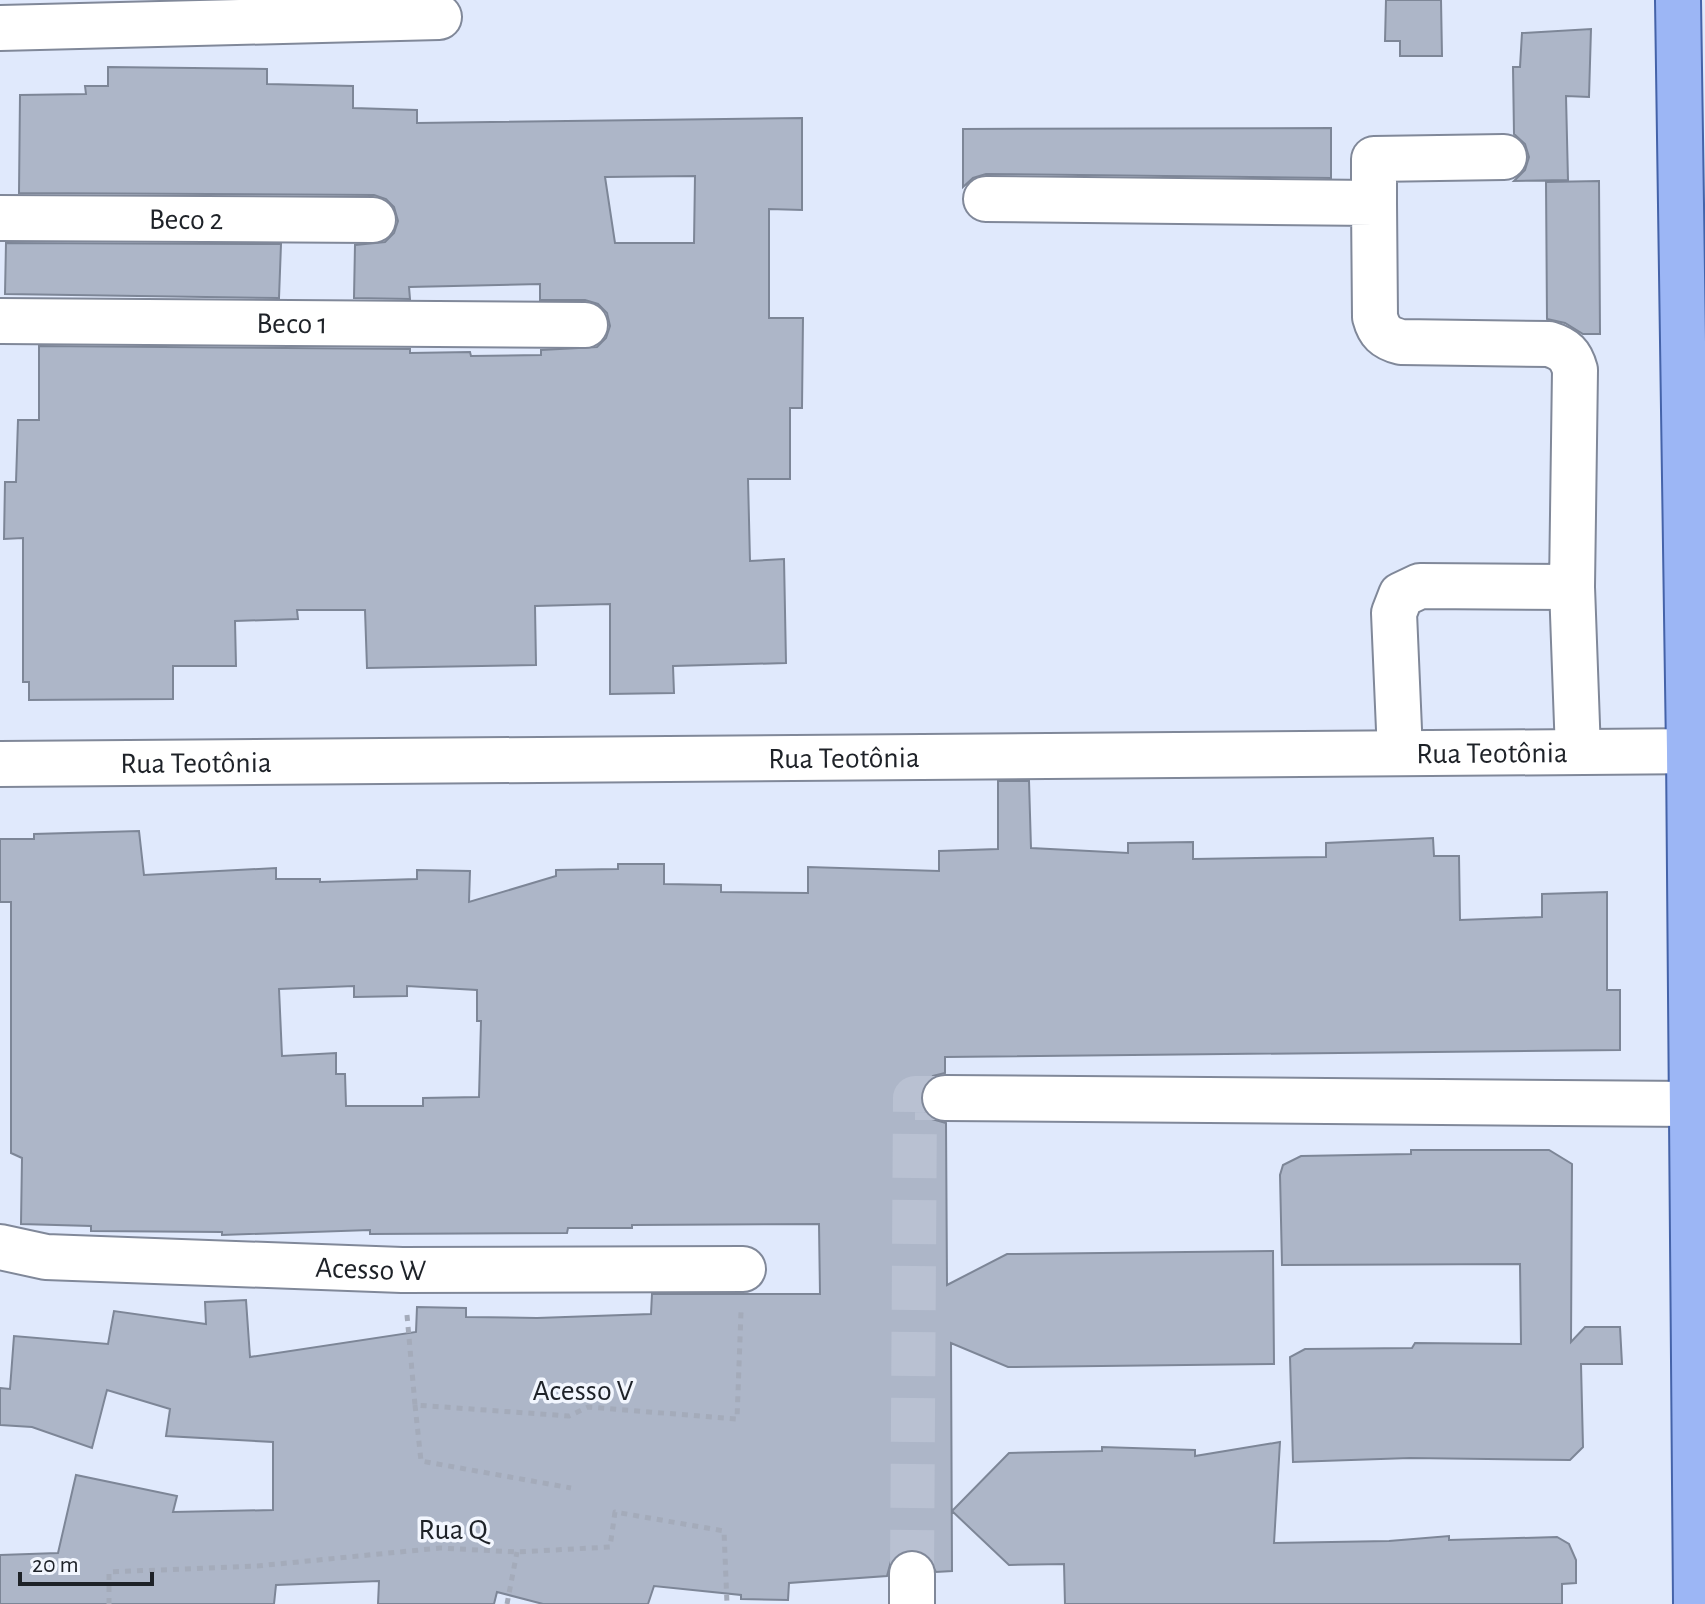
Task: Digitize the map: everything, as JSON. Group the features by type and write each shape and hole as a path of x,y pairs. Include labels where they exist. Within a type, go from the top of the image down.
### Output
{"main road":[{"path":"1678,0 1692,64 1697,751 1693,1104 1699,1589"}],"street":[{"path":"0,28 439,17"},
{"path":"1504,157 1374,159 1375,317 1378,329 1388,339 1401,342 1549,344 1562,348 1571,358 1575,370 1572,587 1578,752"},
{"path":"986,199 1374,203"},
{"name":"Beco 2","path":"0,218 373,220"},
{"name":"Beco 1","path":"0,321 585,325"},
{"path":"1400,753 1394,613 1401,595 1420,586 1572,587"},
{"name":"Rua Teotônia","path":"0,764 1697,751"},
{"path":"945,1098 1693,1104"},
{"name":"Acesso W","path":"0,1247 46,1257 402,1270 743,1269"}],"path":[{"name":"Acesso V","path":"415,1405 569,1416 588,1407 737,1419 743,1269"},
{"path":"402,1270 421,1461 571,1488"},
{"name":"Rua Q","path":"109,1604 109,1572 257,1566 440,1548 517,1552 610,1547 615,1512 724,1531 727,1604"},
{"path":"507,1604 517,1552"}],"building":[{"path":"1386,0 1441,0 1442,56 1400,56 1400,41 1385,41"},
{"path":"1591,29 1589,97 1566,96 1568,180 1514,181 1525,170 1529,157 1525,144 1514,134 1513,67 1520,67 1522,33"},
{"path":"108,67 267,69 267,84 353,86 353,108 417,110 417,123 802,118 802,210 769,209 769,318 803,318 802,408 790,408 790,479 748,479 750,561 784,559 786,663 673,666 674,693 610,694 610,604 535,606 536,665 367,668 365,610 297,610 298,619 235,621 236,666 173,666 173,699 29,700 29,682 23,682 23,538 4,539 5,482 16,482 18,420 39,420 39,346 410,349 410,353 470,352 471,356 541,355 541,350 597,347 606,338 610,326 607,313 598,304 585,300 540,300 540,284 409,287 410,299 354,298 355,245 385,242 394,233 398,221 394,207 386,199 374,195 19,193 20,95 86,94 85,86 108,86","holes":["695,176 694,243 615,243 605,177"]},
{"path":"1331,128 1331,178 986,174 973,178 963,187 963,129"},
{"path":"1599,181 1600,334 1583,334 1565,323 1547,319 1546,182"},
{"path":"6,243 281,244 279,298 5,294"},
{"path":"998,781 1029,781 1031,848 1128,853 1128,843 1193,842 1193,859 1326,857 1326,843 1433,838 1434,856 1459,856 1460,920 1542,917 1542,894 1607,892 1607,990 1620,990 1620,1050 945,1057 945,1073 933,1076 924,1085 920,1099 924,1111 932,1119 946,1123 947,1285 1007,1254 1273,1251 1274,1364 1008,1367 951,1343 952,1571 936,1572 925,1553 911,1549 900,1552 891,1561 887,1576 789,1583 788,1600 741,1599 741,1595 654,1586 648,1604 543,1604 497,1592 494,1604 378,1604 379,1581 276,1585 274,1604 0,1604 0,1555 58,1553 76,1475 177,1496 173,1512 273,1510 273,1442 166,1436 170,1409 107,1390 92,1448 32,1427 0,1425 0,1388 10,1389 14,1336 108,1344 114,1311 206,1324 205,1302 246,1300 250,1357 416,1332 417,1307 466,1308 466,1317 537,1318 651,1314 652,1294 820,1294 819,1224 632,1225 632,1228 568,1228 567,1233 370,1234 370,1230 222,1235 222,1232 91,1231 91,1226 21,1224 22,1158 11,1153 11,902 0,902 0,839 34,839 34,834 139,831 144,875 276,868 276,879 320,879 320,882 417,879 417,870 470,871 469,902 556,876 556,870 618,869 618,864 664,864 664,884 721,885 721,892 808,893 808,867 939,871 939,851 998,849","holes":["354,986 354,997 407,996 407,986 477,990 477,1021 481,1021 479,1097 423,1098 423,1106 346,1106 345,1074 336,1074 336,1053 282,1056 279,989"]},
{"path":"1411,1150 1549,1150 1572,1164 1571,1342 1585,1327 1620,1327 1622,1364 1581,1364 1583,1447 1570,1460 1410,1458 1293,1462 1290,1357 1305,1349 1412,1348 1415,1343 1521,1344 1520,1264 1282,1265 1280,1175 1283,1165 1301,1156 1411,1154"},
{"path":"1280,1442 1274,1543 1389,1541 1449,1536 1449,1540 1557,1537 1569,1544 1576,1560 1576,1583 1562,1584 1562,1604 1065,1604 1064,1564 1009,1565 952,1511 1009,1453 1102,1451 1102,1447 1195,1450 1195,1456"}],"tunnel":[{"path":"912,1574 915,1098 945,1098"}]}
